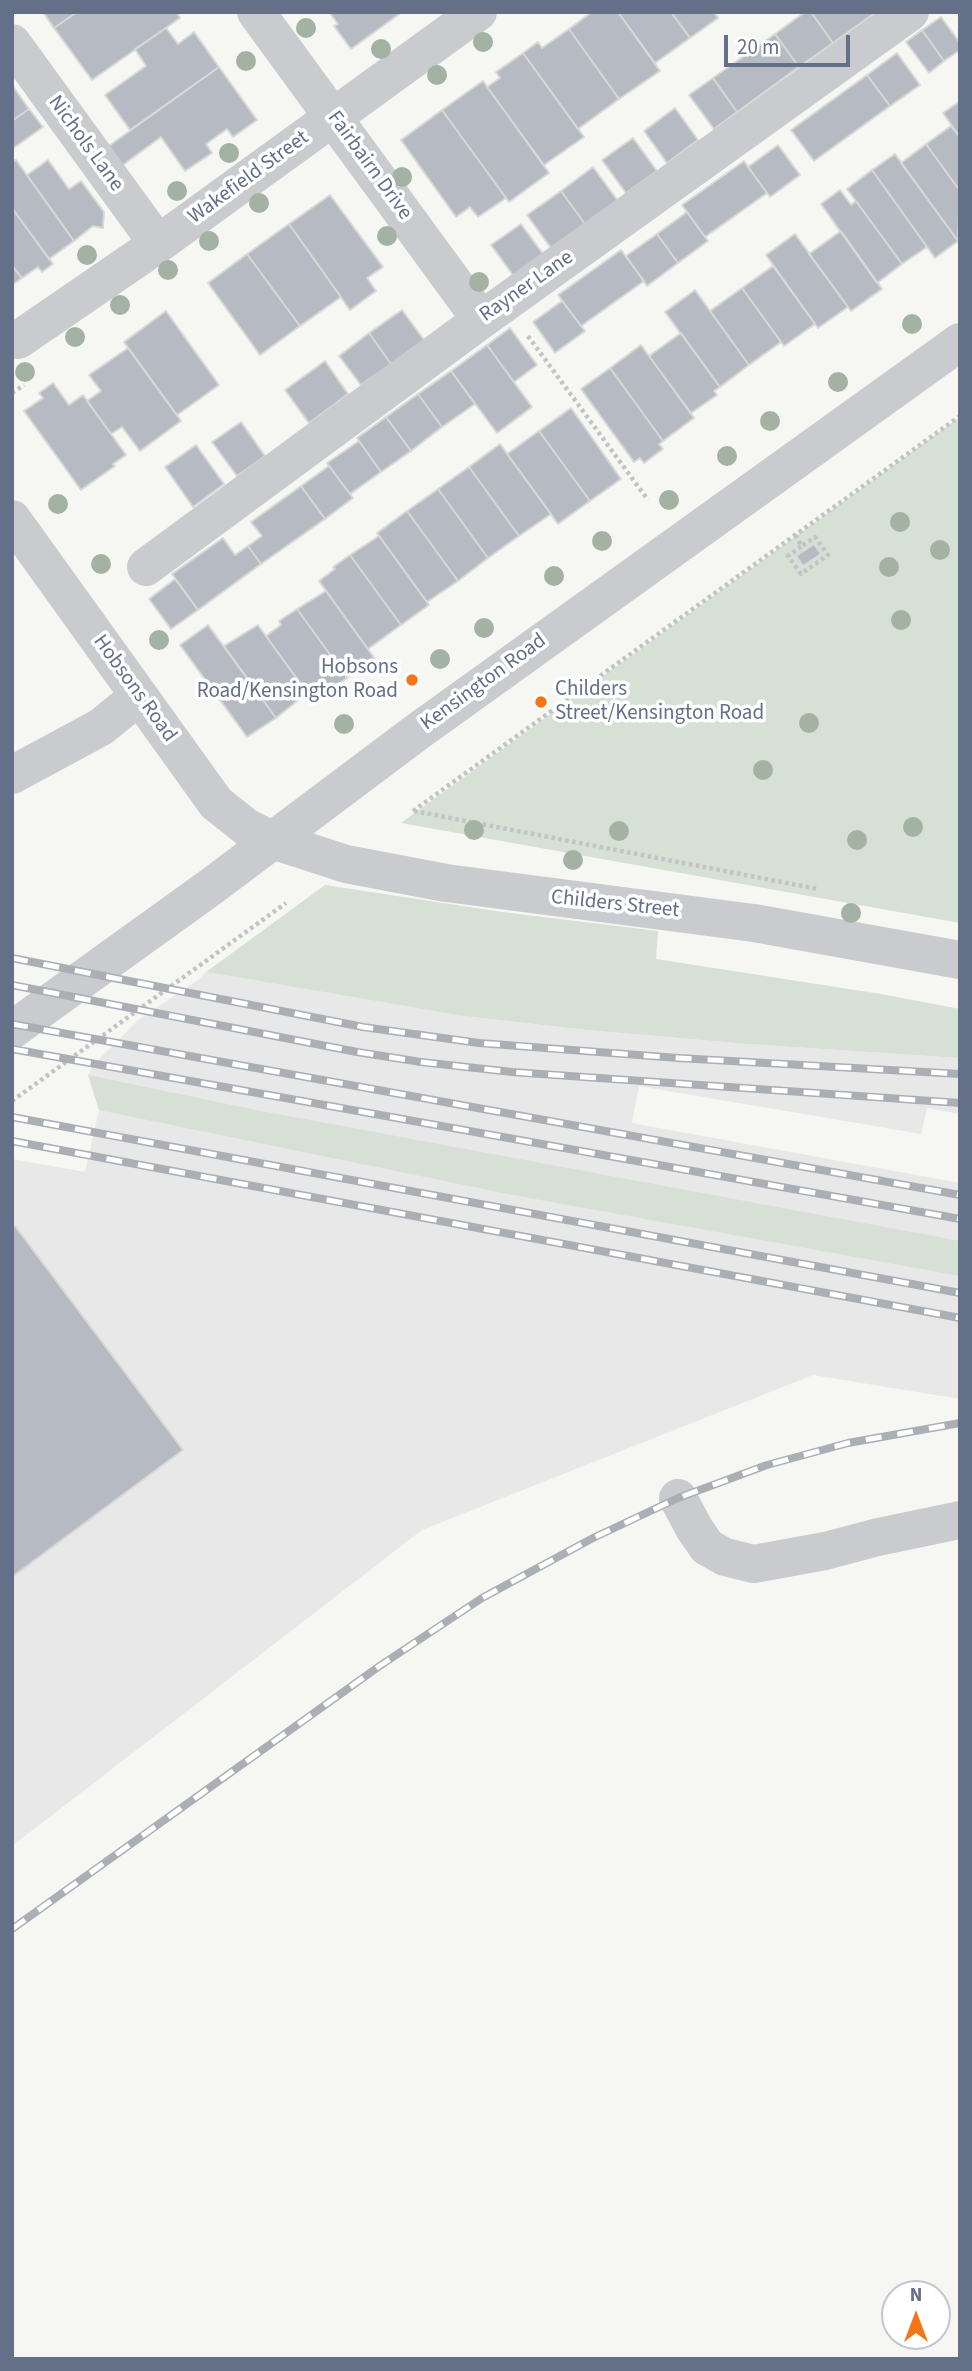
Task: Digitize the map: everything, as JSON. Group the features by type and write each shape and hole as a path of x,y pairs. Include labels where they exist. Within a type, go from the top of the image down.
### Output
{"street":[{"name":"Fairbairn Drive","path":"256,12 333,117 493,312"},
{"name":"Wakefield Street","path":"18,340 158,244 478,12"},
{"name":"Rayner Lane","path":"146,566 910,12"},
{"name":"Nichols Lane","path":"12,43 158,244"},
{"name":"Kensington Road","path":"12,1030 417,732 960,342"},
{"name":"Hobsons Road","path":"12,519 216,803 246,827 272,840"},
{"path":"12,775 101,727 139,696"},
{"name":"Childers Street","path":"272,840 346,864 446,883 754,923 960,960"},
{"path":"678,1497 707,1547 725,1557 754,1564 825,1551 960,1520"}],"path":[{"path":"493,312 648,500"},
{"path":"12,393 24,385"},
{"path":"823,890 413,811 960,416"},
{"path":"795,535 802,546"},
{"path":"815,537 828,555 801,574 788,556 802,546 815,537"},
{"path":"12,1101 286,903"}],"shaded area":[{"path":"960,417 960,923 401,823"},
{"path":"325,885 502,912 658,931 656,959 960,1009 960,1058 748,1044 464,1016 206,972"},
{"path":"206,972 464,1016 748,1044 960,1058 960,1114 927,1108 921,1134 639,1086 632,1123 960,1183 960,1399 813,1375 422,1530 12,1846 12,1159 85,1172 99,1110 88,1075 94,1064 138,1020"},
{"path":"88,1075 256,1110 960,1241 960,1276 513,1195 99,1110"}],"building":[{"path":"43,12 77,12 54,28"},
{"path":"77,12 177,12 180,18 92,80 54,28"},
{"path":"329,12 402,12 351,49 334,26 338,24"},
{"path":"592,12 618,12 660,71 619,99 569,29"},
{"path":"618,12 671,12 690,38 655,63"},
{"path":"671,12 714,12 718,18 690,38"},
{"path":"805,12 811,12 833,43 799,67 775,34"},
{"path":"811,12 876,12 833,43"},
{"path":"941,17 960,43 960,50 944,61 922,30"},
{"path":"166,28 178,44 194,32 219,67 130,130 105,95 146,66 135,49"},
{"path":"569,29 619,99 578,129 523,53 538,42 542,48"},
{"path":"922,30 944,61 929,73 906,42"},
{"path":"775,34 799,67 737,112 713,78"},
{"path":"523,53 584,137 544,165 487,87 500,78 496,72"},
{"path":"897,53 920,85 890,106 867,75"},
{"path":"219,67 257,120 233,137 227,129 206,144 212,153 185,171 161,137 120,167 106,148"},
{"path":"867,75 890,106 814,161 791,130"},
{"path":"713,78 737,112 714,129 689,95"},
{"path":"483,81 549,173 509,202 442,110"},
{"path":"12,85 29,109 12,121"},
{"path":"960,101 960,137 943,113"},
{"path":"675,108 698,140 667,163 644,131"},
{"path":"29,109 43,127 12,149 12,121"},
{"path":"442,110 506,198 478,217 470,207 456,217 401,140"},
{"path":"951,126 960,137 960,191 926,144"},
{"path":"633,138 657,171 626,193 602,160"},
{"path":"926,144 960,191 958,241 901,163"},
{"path":"778,145 800,175 770,197 748,167"},
{"path":"895,154 958,241 935,258 872,170"},
{"path":"16,160 74,241 49,259 12,208 12,162"},
{"path":"48,160 69,189 81,181 104,212 103,228 93,226 74,241 27,175"},
{"path":"744,161 767,193 705,237 682,205"},
{"path":"593,167 618,201 585,224 561,191"},
{"path":"872,170 927,247 902,264 847,189"},
{"path":"840,190 851,205 856,201 902,264 877,283 821,204"},
{"path":"561,191 585,224 551,248 527,215"},
{"path":"330,195 383,267 367,278 376,291 350,310 289,224"},
{"path":"12,208 53,264 42,272 38,267 22,278 12,266"},
{"path":"687,212 708,241 678,263 657,234"},
{"path":"289,224 341,297 300,326 247,254"},
{"path":"521,224 543,254 513,275 491,245"},
{"path":"841,231 882,289 851,311 809,254"},
{"path":"657,234 678,263 647,286 626,256"},
{"path":"795,234 848,307 818,328 766,255"},
{"path":"621,250 644,281 581,326 558,295"},
{"path":"247,254 300,326 260,355 208,283"},
{"path":"12,266 22,278 12,285"},
{"path":"773,266 815,324 784,346 742,288"},
{"path":"742,288 781,342 749,365 710,311"},
{"path":"695,290 749,365 720,387 665,312"},
{"path":"562,301 585,331 555,353 533,322"},
{"path":"402,310 424,340 391,364 369,333"},
{"path":"166,311 219,385 177,415 124,342"},
{"path":"510,328 537,365 514,382 487,345"},
{"path":"369,333 391,364 361,385 339,356"},
{"path":"681,333 720,387 714,391 717,395 691,413 649,356"},
{"path":"487,345 532,407 497,433 451,371"},
{"path":"641,345 694,418 663,441 610,368"},
{"path":"128,348 181,421 140,451 122,427 111,434 87,401 101,391 89,375"},
{"path":"325,361 348,394 309,423 285,390"},
{"path":"610,368 663,441 659,444 663,449 644,463 640,458 634,462 581,389"},
{"path":"451,371 475,404 442,427 418,394"},
{"path":"53,383 69,405 83,395 126,455 81,490 24,411 43,398 39,393"},
{"path":"418,394 442,427 411,451 386,417"},
{"path":"571,408 621,479 590,501 539,431"},
{"path":"386,417 411,451 381,472 357,438"},
{"path":"241,422 265,456 237,476 212,442"},
{"path":"539,431 590,501 558,524 507,454"},
{"path":"359,441 381,472 350,494 327,463"},
{"path":"500,444 551,514 519,536 469,467"},
{"path":"196,445 224,484 193,507 165,467"},
{"path":"329,466 353,498 325,519 301,486"},
{"path":"469,467 519,536 488,558 438,489"},
{"path":"301,486 325,519 261,564 248,546 262,536 251,522"},
{"path":"438,489 488,558 458,581 407,511"},
{"path":"407,511 458,581 427,602 377,533"},
{"path":"379,536 429,605 401,625 350,555"},
{"path":"223,538 235,555 248,546 261,564 198,610 172,574"},
{"path":"814,544 821,554 803,566 796,556"},
{"path":"350,555 401,625 368,649 319,581"},
{"path":"175,579 198,610 171,629 149,599"},
{"path":"326,591 375,659 347,678 297,609"},
{"path":"297,609 347,678 314,702 266,636 281,625 279,621"},
{"path":"208,625 276,718 247,737 180,645"},
{"path":"258,625 307,693 276,718 224,646"},
{"path":"15,1226 183,1450 12,1577 12,1228"}],"railway":[{"path":"12,958 363,1027 479,1043 678,1058 960,1074"},
{"path":"12,985 421,1062 512,1072 960,1103"},
{"path":"12,1024 960,1195"},
{"path":"12,1049 960,1219"},
{"path":"12,1117 960,1293"},
{"path":"12,1141 960,1318"},
{"path":"12,1929 381,1665 482,1598 593,1538 678,1498 767,1465 848,1443 960,1423"}],"place":[{"name":"Hobsons Road/Kensington Road","path":"412,680"},
{"name":"Childers Street/Kensington Road","path":"541,702"}]}
